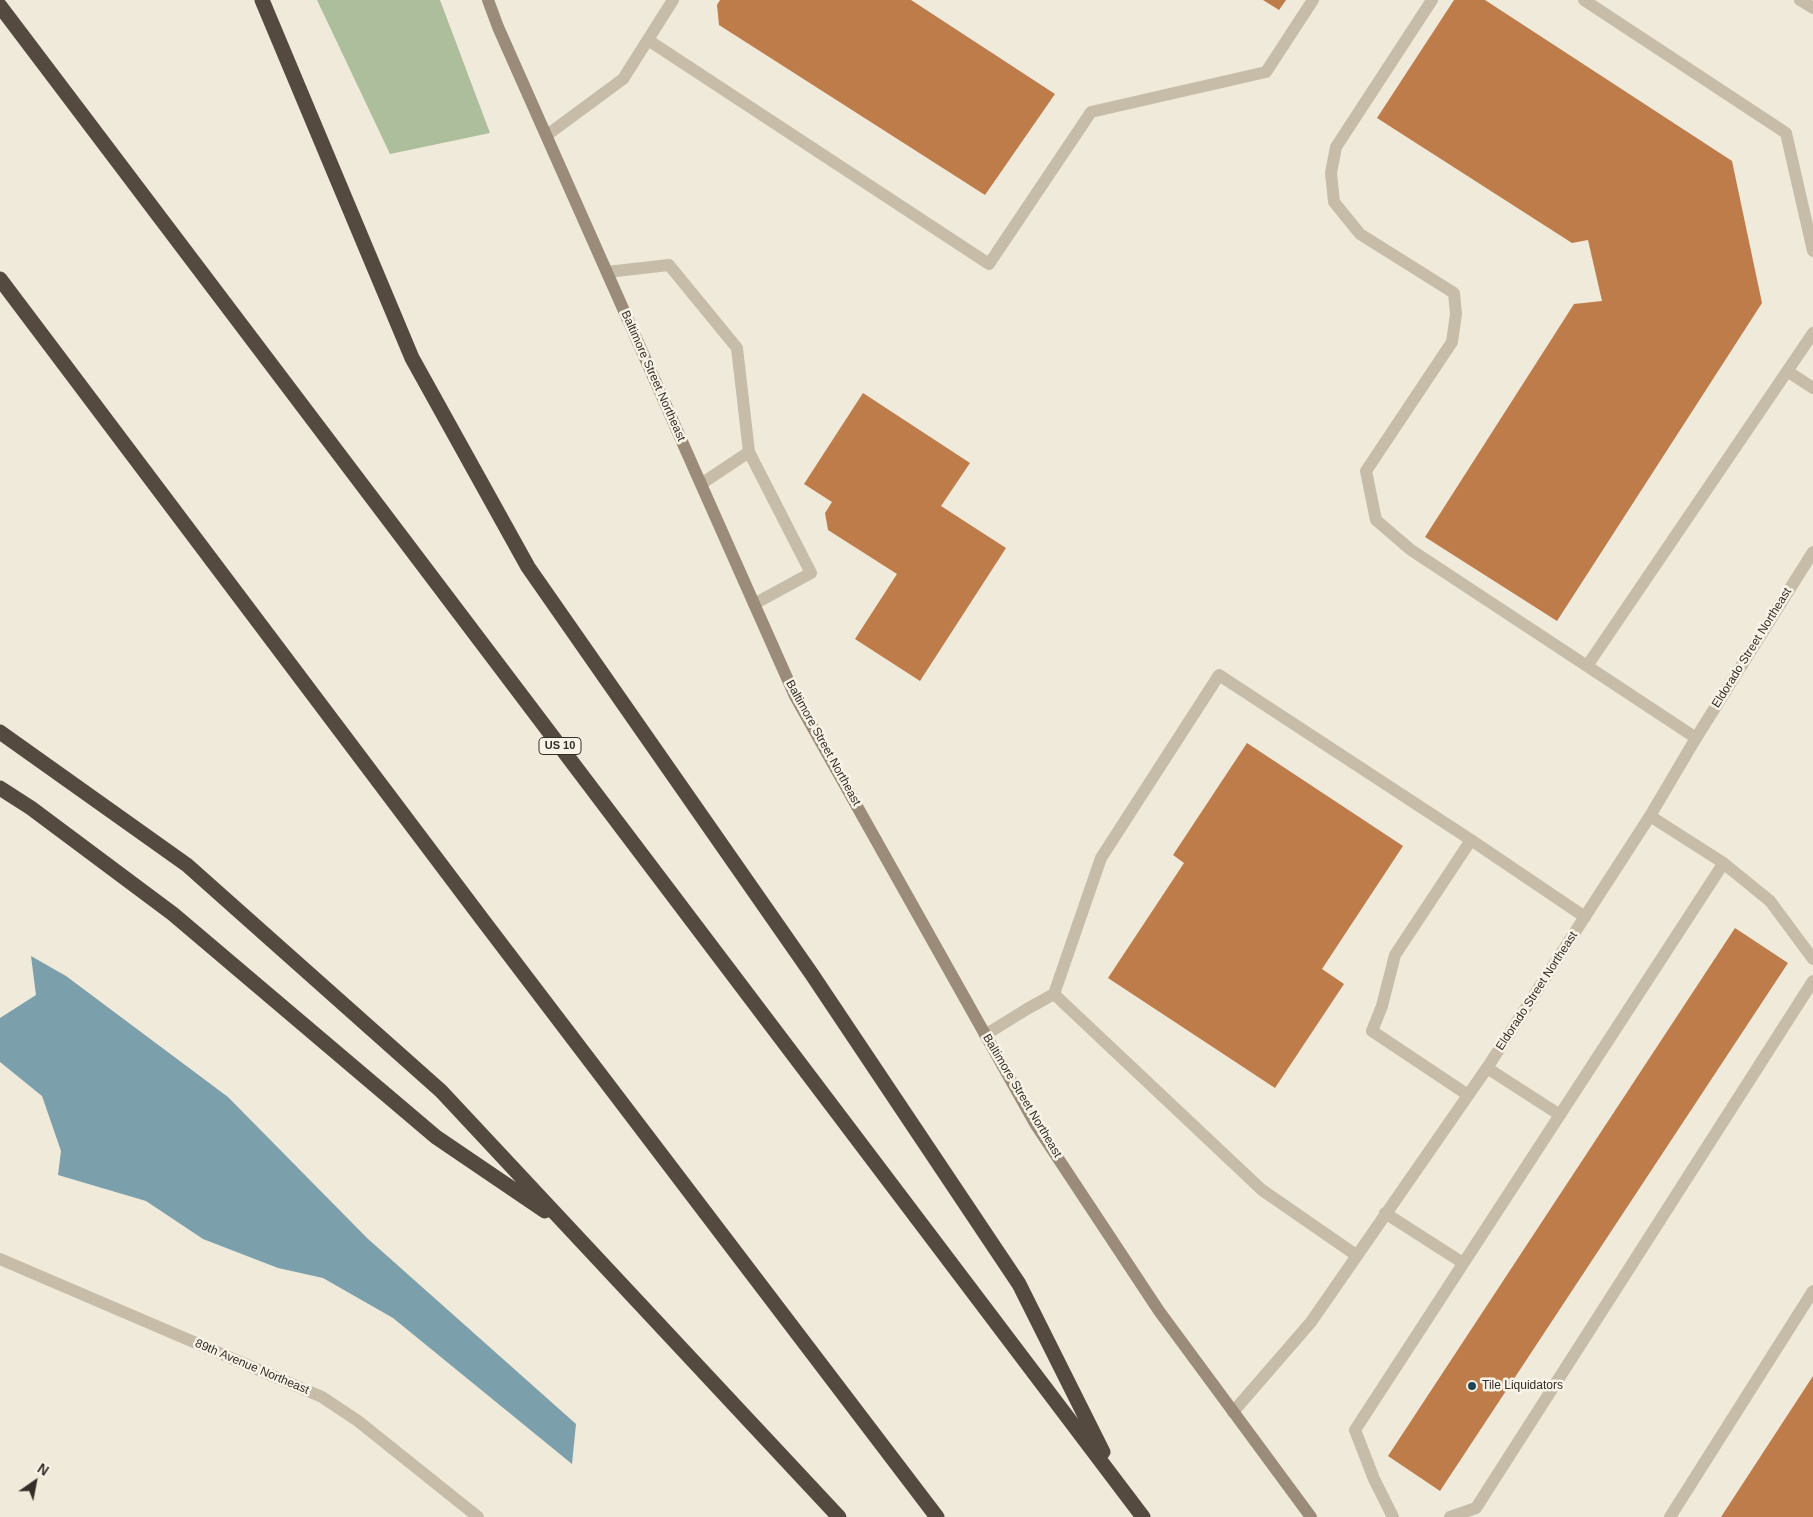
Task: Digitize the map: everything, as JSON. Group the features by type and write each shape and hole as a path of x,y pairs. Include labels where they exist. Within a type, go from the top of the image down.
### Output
{"highway":[{"path":"262,0 412,358 528,568 812,973 1019,1284 1120,1486"},
{"name":"US 10","path":"0,6 1143,1517"},
{"path":"0,279 482,919 937,1517"},
{"path":"0,732 187,865 441,1091 839,1517"},
{"path":"0,788 31,808 173,914 436,1137 569,1228"}],"street":[{"name":"Baltimore Street Northeast","path":"488,0 498,27 795,696 1036,1125 1159,1311 1311,1517"},
{"path":"547,135 624,79 673,0"},
{"path":"648,40 989,264 1091,112 1266,72 1313,0"},
{"path":"1432,0 1336,147 1331,173 1334,202 1360,234 1454,293 1456,314 1452,342 1366,471 1376,520 1411,550 1696,738"},
{"path":"1584,0 1786,133 1813,252"},
{"path":"1800,0 1813,8"},
{"path":"607,272 669,266 737,348 749,452 811,573 754,604"},
{"path":"1587,666 1813,333"},
{"path":"1788,371 1813,388"},
{"path":"701,484 749,452"},
{"name":"Eldorado Street Northeast","path":"1233,1412 1311,1322 1487,1068 1650,816 1696,738 1813,552"},
{"path":"985,1035 1054,994 1101,858 1219,675 1585,917"},
{"path":"1650,816 1723,864 1770,902 1813,959"},
{"path":"1468,1095 1372,1031 1382,1006 1395,955 1471,840"},
{"path":"1393,1517 1374,1479 1355,1430 1723,864"},
{"path":"1450,1517 1476,1508 1813,981"},
{"path":"1054,994 1262,1190 1356,1256"},
{"path":"1487,1068 1560,1115"},
{"path":"1385,1213 1463,1264"},
{"name":"89th Avenue Northeast","path":"0,1259 322,1397 358,1421 478,1517"},
{"path":"1670,1517 1813,1291"}],"green space":[{"path":"317,0 440,0 490,133 390,154"}],"water":[{"path":"31,956 66,976 228,1097 367,1238 576,1424 572,1464 393,1318 323,1278 278,1268 203,1239 146,1201 58,1175 61,1151 42,1096 0,1062 0,1018 36,995"}],"building":[{"path":"720,0 911,0 1055,94 985,195 719,25 717,5"},
{"path":"1263,0 1286,0 1279,10"},
{"path":"1454,0 1485,0 1732,161 1762,303 1557,621 1425,537 1574,304 1602,301 1588,240 1572,243 1377,118"},
{"path":"863,393 970,463 941,506 1006,548 920,681 855,639 897,574 828,530 825,513 832,502 804,484"},
{"path":"1247,743 1403,846 1322,969 1344,984 1275,1088 1108,978 1184,863 1173,855"},
{"path":"1735,928 1788,963 1440,1491 1388,1456"},
{"path":"1813,1376 1813,1517 1721,1517"}],"place":[{"name":"Tile Liquidators","path":"1472,1386"}]}
